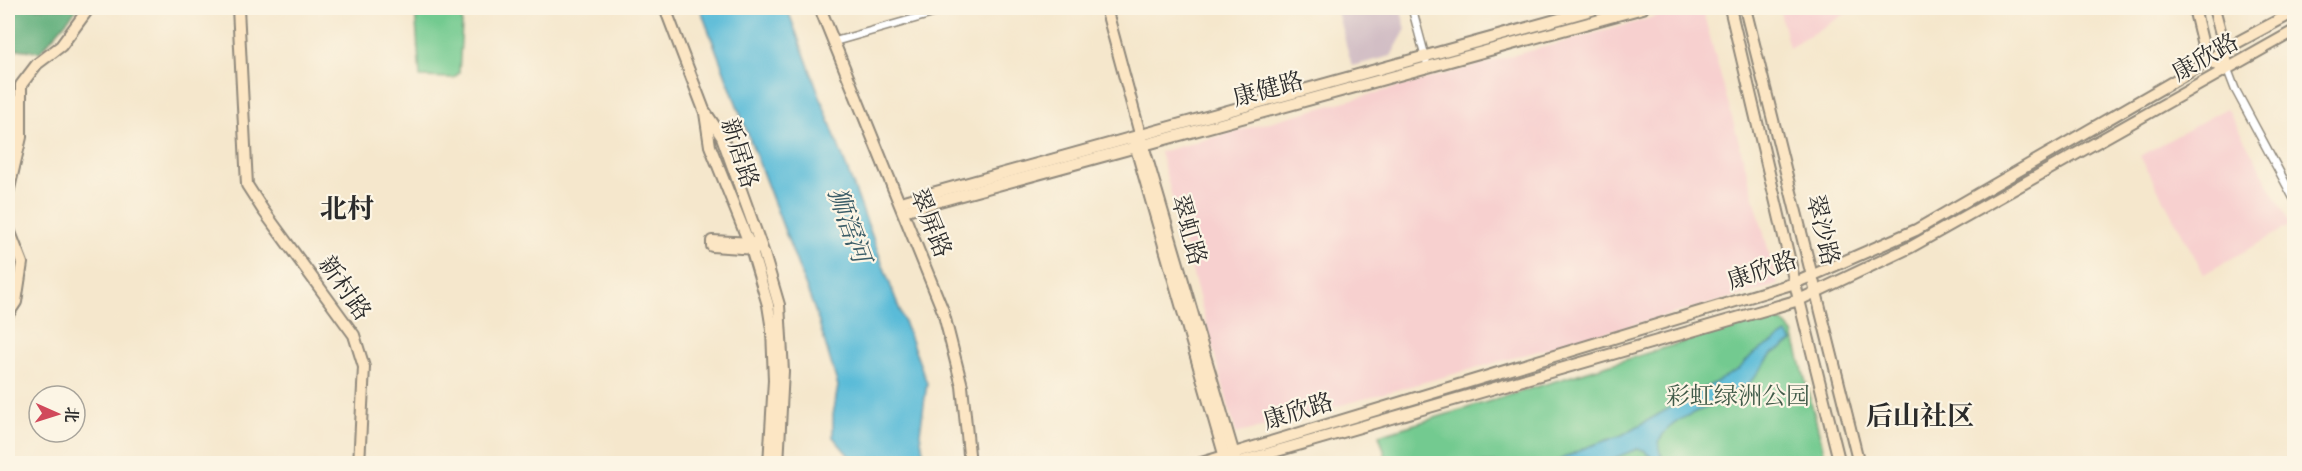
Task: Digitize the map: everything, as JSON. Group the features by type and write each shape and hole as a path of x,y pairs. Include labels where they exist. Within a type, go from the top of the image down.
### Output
{"street":[{"path":"8,314 16,302 22,263 8,227 8,195 21,137 21,85 37,64 61,46 89,8"},
{"name":"新村路","path":"238,8 247,184 263,210 354,335 364,367 359,464"},
{"name":"新居路","path":"664,8 704,110 710,146 756,246 779,305 783,371 778,464"},
{"name":"翠屏路","path":"820,8 934,286 950,336 963,394 970,464"},
{"path":"833,42 952,8"},
{"name":"翠虹路","path":"1099,8 1232,460"},
{"name":"翠虹路","path":"1106,8 1138,141"},
{"path":"1412,8 1428,67"},
{"name":"康健路","path":"902,207 1138,141 1425,55 1599,8"},
{"name":"康健路","path":"1138,141 1428,67 1643,8"},
{"name":"翠沙路","path":"1730,8 1840,464"},
{"name":"翠沙路","path":"1745,8 1859,464"},
{"path":"2194,8 2207,62 2227,68"},
{"path":"2214,8 2225,49 2227,68 2235,89 2295,199"},
{"name":"康欣路","path":"1232,460 1795,283 1916,230 2207,62 2225,49 2295,12"},
{"name":"康欣路","path":"1198,464 1232,460 1799,300 1911,247 2295,31"},
{"name":"新居路","path":"756,246 772,330 774,380 769,464"},
{"path":"2289,464 2295,460"}],"shaded area":[{"path":"1336,8 1400,8 1406,29 1391,56 1352,66"},
{"path":"1687,8 1702,8 1778,285 1236,434 1160,152"},
{"path":"1779,8 1855,8 1789,48"},
{"path":"2227,108 2291,225 2204,274 2140,156"}],"green space":[{"path":"8,8 78,8 40,52 17,49 8,66"},
{"path":"415,8 463,8 459,73 454,78 420,77"},
{"name":"彩虹绿洲公园","path":"1762,318 1783,322 1793,333 1827,463 1388,463 1379,435"}],"water":[{"name":"狮滘河","path":"700,8 787,8 927,383 920,433 925,463 855,463 833,437 833,415 838,386 817,316"},
{"path":"1787,334 1793,342 1773,353 1748,385 1711,402 1709,407 1689,415 1662,435 1659,444 1661,453 1668,463 1657,463 1644,450 1637,449 1602,463 1553,463 1587,447 1622,435 1739,369 1753,354"}],"district":[{"name":"北村","path":"347,209"},
{"name":"后山社区","path":"1920,416"}]}
